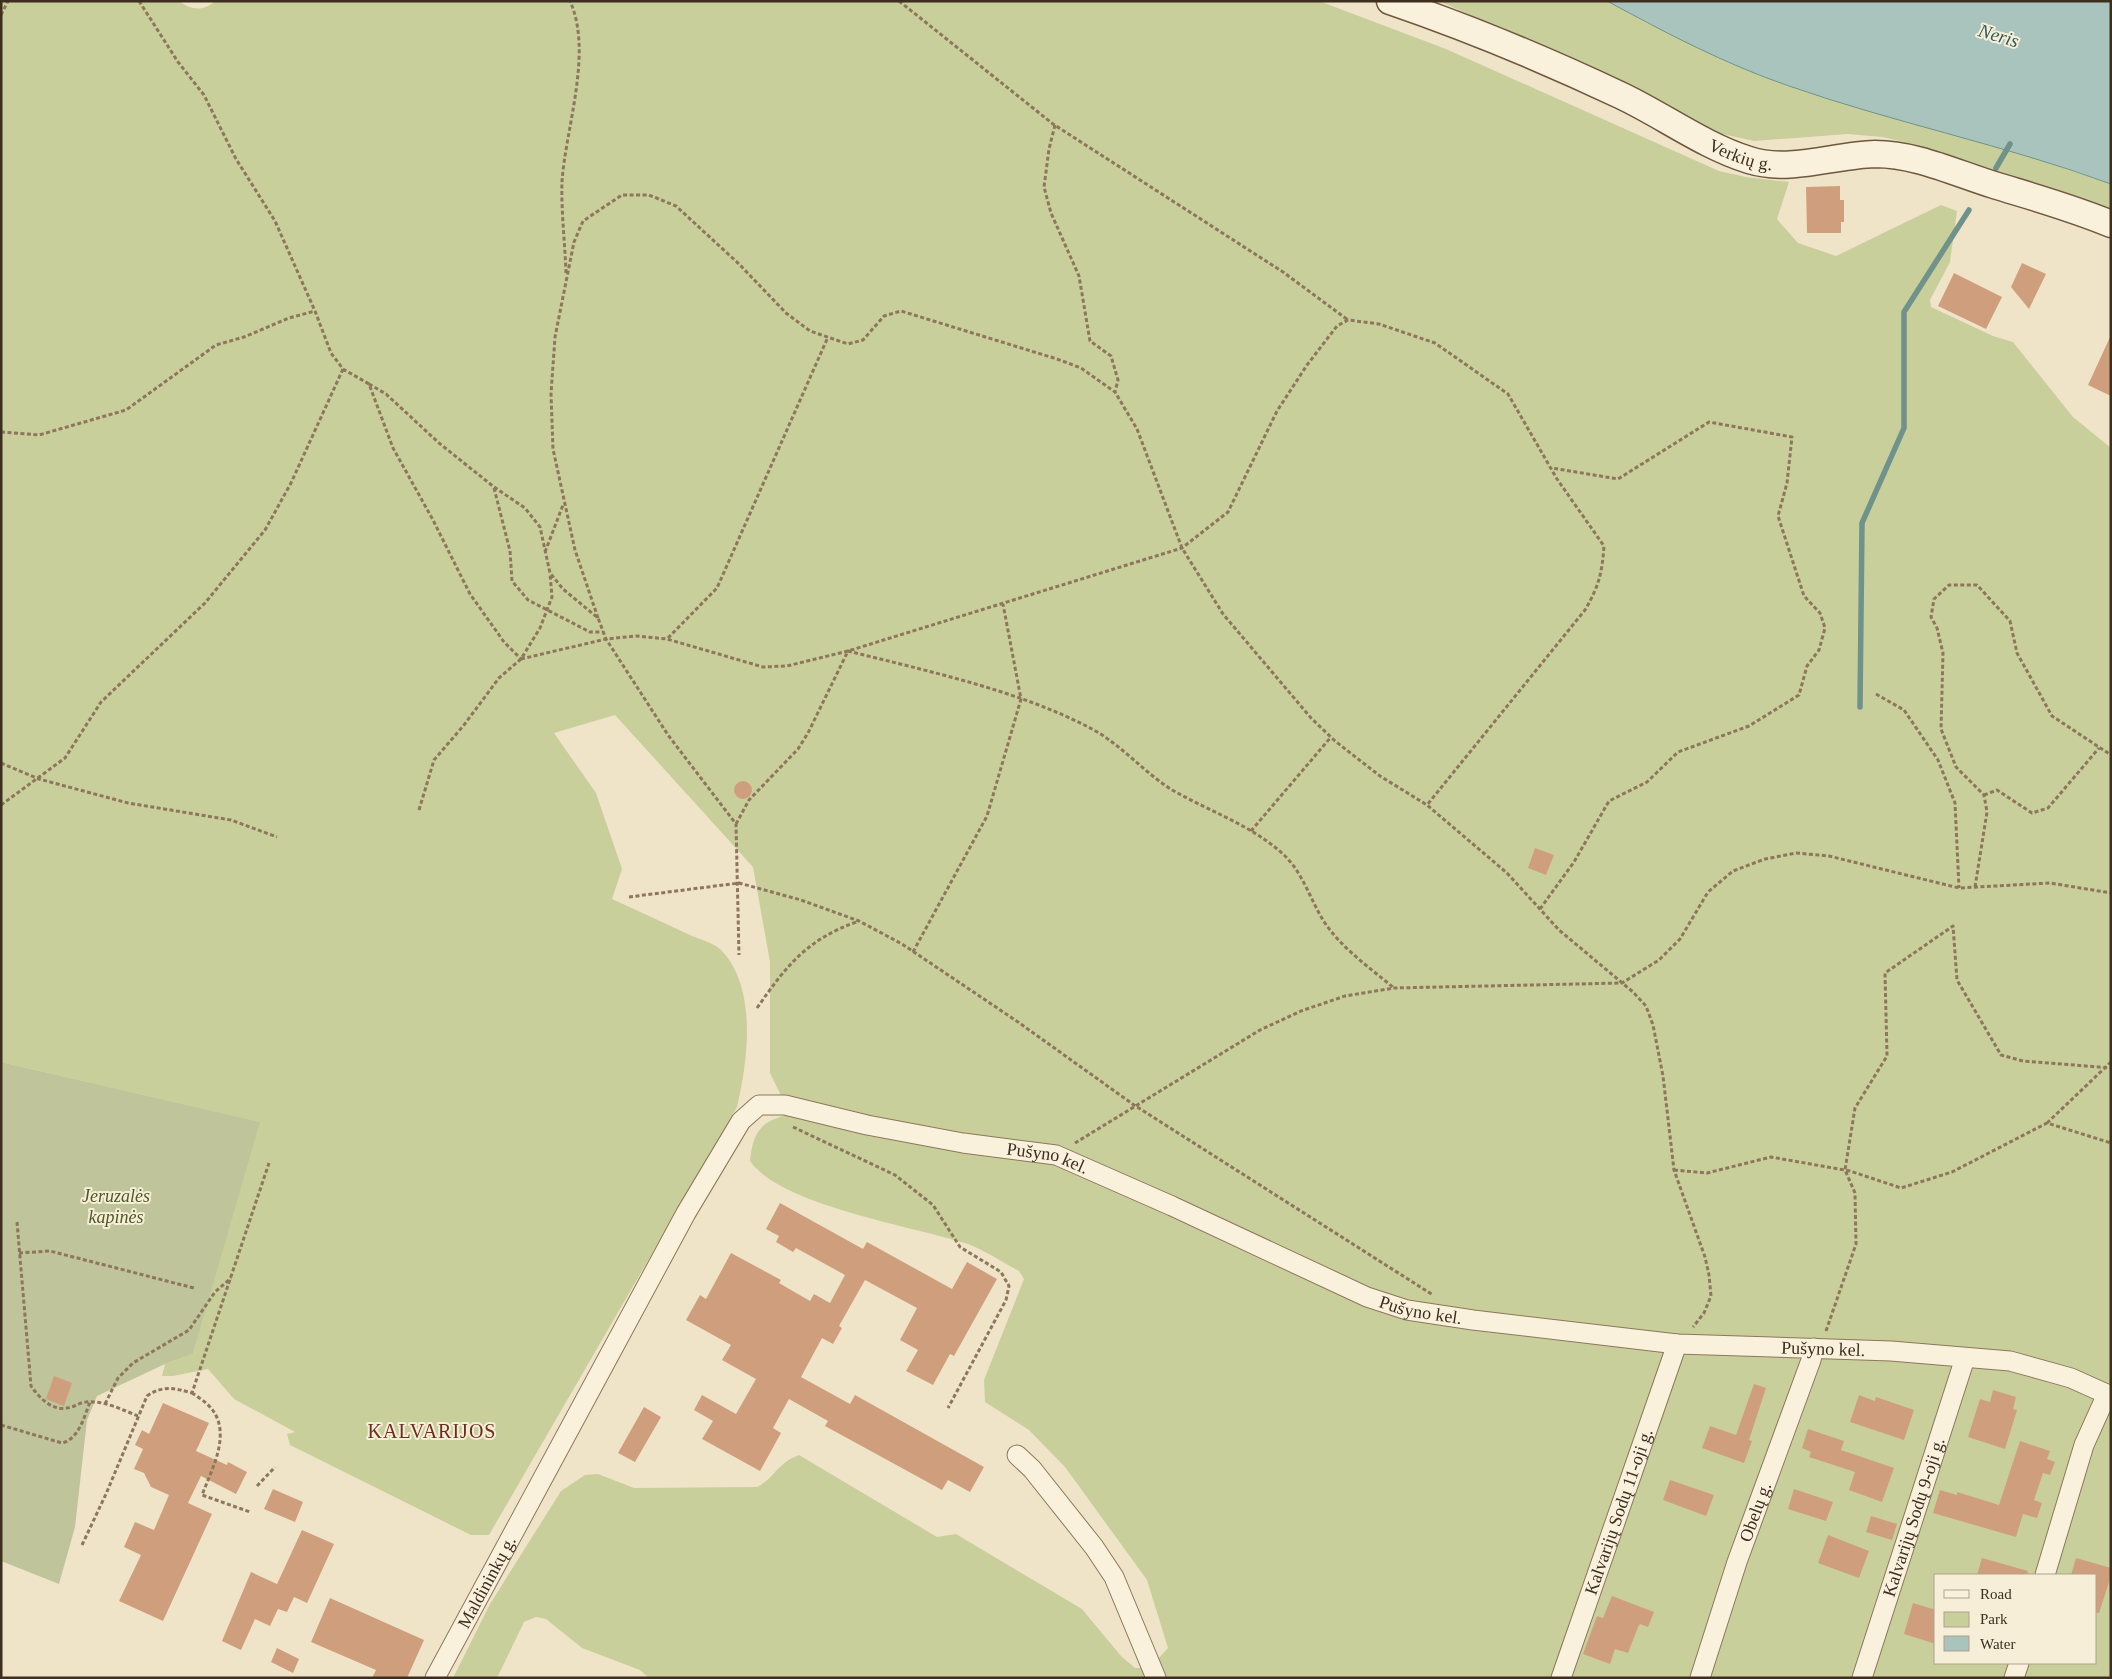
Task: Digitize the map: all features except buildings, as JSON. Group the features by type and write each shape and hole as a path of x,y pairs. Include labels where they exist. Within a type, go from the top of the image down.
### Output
{"main road":[{"name":"Verkių g.","path":"1390,1 1479,34 1557,67 1658,114 1707,142 1750,160 1803,164 1875,154 1902,157 2044,199 2111,224"}],"street":[{"name":"Pušyno kel.","path":"759,1105 785,1106 821,1112 867,1125 963,1143 1056,1155 1172,1206 1366,1297 1407,1310 1473,1320 1677,1344 1817,1348 2010,1361 2071,1378 2109,1395"},
{"name":"Maldininkų g.","path":"435,1678 537,1485 686,1213 741,1122 759,1105"},
{"name":"Kalvarijų Sodų 11-oji g.","path":"1561,1678 1677,1344"},
{"name":"Obelų g.","path":"1700,1678 1737,1562 1817,1348"},
{"name":"Kalvarijų Sodų 9-oji g.","path":"1862,1678 1965,1358"},
{"path":"2045,1574 2084,1445 2109,1395"},
{"path":"1017,1455 1032,1469 1114,1577 1156,1678"},
{"path":"2014,1678 2019,1664"}],"path":[{"path":"1,16 8,1"},
{"path":"139,1 178,62 204,95 236,159 275,222 316,310 331,353 343,370 386,394 432,437 494,487 525,508 540,527 544,553 550,573 552,597 540,628 521,659 499,678 464,725 434,760 419,810"},
{"path":"566,278 562,182 570,118 580,64 575,13 570,1"},
{"path":"899,1 1055,125 1283,272 1348,320 1380,324 1436,343 1508,394 1551,468 1604,546 1602,574 1597,589 1585,610 1427,805"},
{"path":"1055,125 1044,187 1051,213 1079,276 1090,341 1111,356 1118,380 1115,392"},
{"path":"736,824 668,734 606,639 575,550 563,505 553,449 551,394 555,337 566,278 574,242 583,221 622,195 649,195 676,206 739,264 786,313 810,331 848,344 863,340 884,316 900,311 1081,368 1115,392 1136,429 1182,548 1223,614 1311,718 1331,738 1380,776 1427,805 1507,873 1559,930 1622,983 1646,1006 1653,1025 1663,1076 1674,1170 1706,1256 1710,1296 1704,1313 1677,1344"},
{"path":"1,432 38,435 126,410 216,345 244,337 289,318 316,310"},
{"path":"521,659 606,639 636,636 667,639 763,666 787,666 848,651 1182,548 1228,512 1277,411 1307,365 1337,326 1348,320"},
{"path":"667,639 717,588 828,338"},
{"path":"1,805 39,779 65,758 101,702 204,603 265,530 291,483 343,370"},
{"path":"369,384 393,448 434,520 470,594 504,642 521,659"},
{"path":"1540,909 1574,862 1610,801 1646,782 1678,752 1749,726 1798,695 1808,666 1819,650 1825,628 1820,613 1804,596 1778,516 1787,483 1792,437 1710,422 1618,479 1551,468"},
{"path":"494,487 510,551 512,581 528,600 590,632 603,632"},
{"path":"544,553 563,505"},
{"path":"550,573 563,589 598,618"},
{"path":"1975,887 1987,812 1984,794 1956,768 1941,729 1943,653 1937,628 1931,617 1934,599 1950,584 1977,586 2010,620 2017,653 2052,716 2111,756"},
{"path":"913,952 987,816 1022,699 1004,604"},
{"path":"848,651 1039,704 1093,730 1114,743 1132,760 1172,790 1263,837 1286,857 1303,881 1324,921 1343,942 1394,988"},
{"path":"739,955 739,883 736,824 750,800 798,749 808,733 848,651"},
{"path":"1876,694 1904,710 1938,760 1955,803 1959,888"},
{"path":"1251,831 1331,738"},
{"path":"1984,794 1997,790 2032,813 2048,808 2099,748"},
{"path":"1,762 39,779 128,804 231,820 277,837"},
{"path":"1056,1155 1134,1105 1260,1030 1301,1011 1345,996 1394,988 1622,983 1660,960 1680,939 1708,892 1733,871 1765,859 1796,853 1829,856 1959,888 2050,883 2111,893"},
{"path":"629,898 739,883 801,900 860,921 913,952 1018,1022 1134,1105 1439,1299"},
{"path":"757,1008 780,976 805,949 834,930 860,921"},
{"path":"1817,1348 1856,1244 1855,1193 1845,1170 1855,1108 1887,1056 1885,973 1953,926 1957,980 2001,1055 2023,1061 2102,1069 2111,1068"},
{"path":"1674,1170 1707,1173 1772,1157 1845,1170 1901,1188 1952,1172 2047,1123 2111,1062"},
{"path":"759,1105 785,1123 908,1183 933,1205 960,1247 1001,1272 1009,1286 1006,1300 948,1408"},
{"path":"2047,1123 2111,1143"},
{"path":"192,1393 269,1163"},
{"path":"17,1222 30,1386 39,1399 58,1409 90,1402 105,1404 138,1416"},
{"path":"19,1253 50,1251 194,1288"},
{"path":"105,1404 118,1378 133,1363 189,1330 215,1292 232,1278"},
{"path":"82,1545 106,1494 147,1396 158,1389 169,1387 192,1393 212,1408 221,1433 218,1454 202,1494 250,1512"},
{"path":"1,1425 62,1443 69,1441 79,1430 90,1402"},
{"path":"257,1486 275,1467"}],"green space":[{"path":"1,1 179,1 192,8 202,8 215,1 1319,1 1446,49 1719,171 1746,177 1789,182 1777,219 1798,243 1836,256 1941,205 1957,211 1950,262 1930,300 1931,307 1993,336 2013,342 2073,417 2111,448 2111,1678 649,1678 640,1670 582,1648 546,1619 536,1617 524,1622 497,1678 453,1678 490,1604 561,1491 585,1475 598,1474 634,1488 757,1487 786,1462 799,1455 937,1537 956,1534 1082,1609 1121,1656 1135,1668 1150,1668 1168,1648 1147,1580 1065,1467 1029,1430 985,1402 984,1380 1024,1279 1019,1271 986,1252 965,1243 817,1202 789,1190 766,1176 750,1161 753,1142 760,1129 772,1120 790,1114 770,1073 770,962 753,867 615,715 554,733 596,793 622,869 612,899 710,943 720,949 732,965 740,983 745,1003 747,1025 741,1089 737,1107 489,1535 471,1535 290,1445 287,1434 295,1432 234,1399 208,1369 173,1376 162,1376 165,1364 193,1354 259,1122 1,1062"},
{"path":"1439,1 1607,1 1647,23 1834,101 2007,149 2111,184 2111,212 1909,143 1882,137 1848,134 1754,141 1722,134 1692,123 1540,47"},
{"name":"Jeruzalės kapinės","path":"1,1062 260,1122 193,1354 165,1364 97,1396 87,1420 75,1527 59,1584 1,1561"}],"water":[{"name":"Neris","path":"1607,1 2111,1 2111,184 2031,157 1789,86 1719,58"}],"waterway":[{"path":"1996,168 2010,144"},
{"path":"1860,707 1862,523 1904,428 1904,312 1969,210"}],"district":[{"name":"KALVARIJOS","path":"432,1431"}]}
